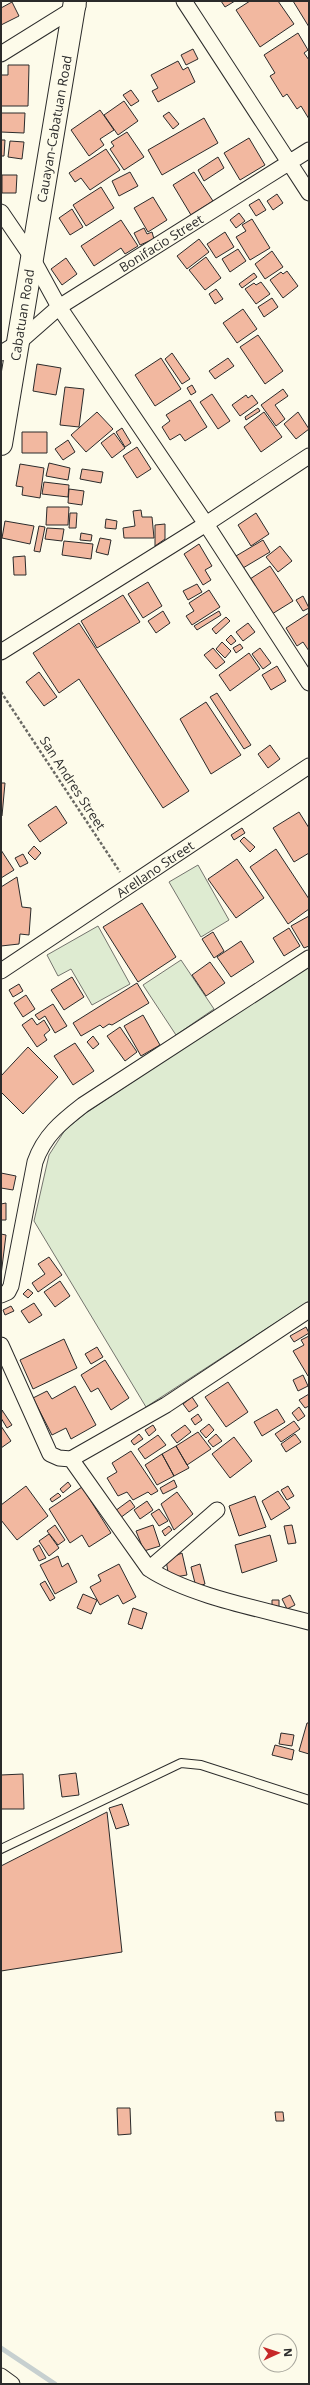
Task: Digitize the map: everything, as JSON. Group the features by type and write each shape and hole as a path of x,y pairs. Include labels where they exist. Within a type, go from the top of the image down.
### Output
{"highway":[{"name":"Cauayan-Cabatuan Road","path":"31,256 78,4"},
{"name":"Cabatuan Road","path":"1,444 9,348 31,256"}],"street":[{"path":"184,1 309,193"},
{"path":"1,54 78,4"},
{"name":"Bonifacio Street","path":"9,348 59,307 309,150"},
{"path":"1,212 31,256 59,307 206,524 309,683"},
{"path":"1,652 206,524 309,456"},
{"name":"Arellano Street","path":"1,972 309,766"},
{"path":"1,1295 8,1292 11,1286 35,1162 41,1147 52,1130 83,1105 309,958"},
{"path":"1,1345 50,1454 59,1458 71,1459 166,1405 309,1310"},
{"path":"71,1459 149,1569 164,1579 185,1588 309,1622"},
{"path":"149,1569 217,1510"},
{"path":"1,2376 12,2384"}],"lane":[{"path":"1,1849 181,1763 201,1765 309,1800"}],"path":[{"name":"San Andres Street","path":"1,692 129,886"}],"green space":[{"path":"198,865 229,920 201,937 169,882"},
{"path":"98,926 130,984 92,1005 71,969 58,976 47,955"},
{"path":"181,960 214,1009 176,1035 143,985"},
{"path":"309,964 309,1301 146,1407 34,1221 49,1155 65,1130 86,1113"}],"building":[{"path":"221,1 235,1 225,7"},
{"path":"250,1 278,1 294,24 260,47 236,10"},
{"path":"293,1 309,1 309,27"},
{"path":"12,2 19,16 1,25 1,8"},
{"path":"298,33 308,50 304,53 309,60 309,119 301,106 297,109 287,94 283,97 270,76 275,73 264,55"},
{"path":"193,49 198,59 186,65 181,55"},
{"path":"178,61 183,70 188,67 195,82 158,102 152,91 158,88 151,75"},
{"path":"8,65 29,65 28,106 1,106 1,75 8,75"},
{"path":"131,90 139,101 131,106 123,95"},
{"path":"124,101 138,121 118,135 104,115"},
{"path":"100,110 114,130 100,139 104,145 89,156 71,130"},
{"path":"169,112 179,124 173,129 163,116"},
{"path":"1,113 25,113 24,133 1,132"},
{"path":"204,118 218,143 162,175 148,150"},
{"path":"127,132 144,157 124,170 110,149 114,146 111,142"},
{"path":"249,138 265,165 240,180 224,153"},
{"path":"1,140 5,140 4,156 1,156"},
{"path":"10,141 24,142 22,159 8,157"},
{"path":"106,149 120,170 90,190 81,178 75,182 69,173"},
{"path":"218,157 224,168 204,181 198,170"},
{"path":"130,172 138,186 119,196 112,181"},
{"path":"194,172 213,201 191,215 173,185"},
{"path":"2,175 17,175 16,193 2,193"},
{"path":"101,187 114,208 86,226 73,205"},
{"path":"277,194 283,203 273,210 267,201"},
{"path":"153,197 167,220 148,232 134,208"},
{"path":"259,199 266,210 256,216 249,205"},
{"path":"72,209 83,227 70,235 59,218"},
{"path":"239,213 245,221 236,228 230,220"},
{"path":"252,219 270,248 250,260 236,237 246,231 242,225"},
{"path":"121,220 138,246 125,254 121,248 94,266 81,246"},
{"path":"144,228 147,234 152,232 154,239 140,245 134,233"},
{"path":"225,232 234,247 216,258 207,244"},
{"path":"199,239 209,252 187,269 177,256"},
{"path":"238,249 246,261 230,272 222,259"},
{"path":"272,251 283,267 265,279 255,264"},
{"path":"206,257 221,278 205,290 189,270"},
{"path":"66,258 77,274 62,285 51,269"},
{"path":"287,271 298,286 283,298 270,280 281,272 283,274"},
{"path":"254,273 257,277 242,288 239,284"},
{"path":"261,282 270,294 256,304 245,289 254,283 256,285"},
{"path":"216,289 223,299 215,304 209,294"},
{"path":"272,298 278,307 264,317 258,307"},
{"path":"243,309 257,329 237,343 223,323"},
{"path":"258,335 283,371 265,384 240,347"},
{"path":"172,353 190,379 182,384 165,359"},
{"path":"161,358 181,389 155,406 135,375"},
{"path":"228,358 234,366 215,379 209,371"},
{"path":"37,364 61,368 56,395 33,391"},
{"path":"192,385 196,392 191,395 187,388"},
{"path":"65,387 84,389 79,427 60,425"},
{"path":"283,389 288,396 275,405 285,419 276,426 261,405"},
{"path":"212,394 230,421 218,429 200,402"},
{"path":"246,395 248,398 252,395 258,403 240,416 232,405"},
{"path":"190,400 207,427 185,441 180,434 170,440 162,427 170,421 166,415"},
{"path":"258,408 260,411 246,420 245,417"},
{"path":"97,412 113,429 86,452 71,435"},
{"path":"264,412 282,437 261,452 244,427"},
{"path":"298,412 309,429 296,439 284,424"},
{"path":"122,428 131,443 125,447 116,432"},
{"path":"22,432 47,432 47,453 22,453"},
{"path":"114,433 125,448 112,458 101,443"},
{"path":"68,440 75,452 63,460 55,449"},
{"path":"137,447 151,469 137,478 123,456"},
{"path":"49,463 70,468 68,480 46,476"},
{"path":"20,464 44,468 40,498 22,495 23,487 16,486"},
{"path":"82,469 103,472 101,483 80,479"},
{"path":"44,482 69,485 68,497 42,494"},
{"path":"69,489 84,491 82,505 68,503"},
{"path":"47,507 69,507 68,525 46,525"},
{"path":"141,510 142,517 152,517 154,538 124,538 123,528 135,526 133,511"},
{"path":"70,513 77,513 76,528 69,528"},
{"path":"256,513 269,534 251,546 238,525"},
{"path":"106,519 117,521 116,529 105,528"},
{"path":"5,521 34,526 30,544 2,538"},
{"path":"165,524 165,539 155,546 155,525"},
{"path":"39,526 45,527 40,552 34,551"},
{"path":"47,528 64,529 62,541 45,539"},
{"path":"81,533 92,535 91,541 80,540"},
{"path":"100,538 111,540 108,555 96,552"},
{"path":"263,540 270,552 243,568 236,556"},
{"path":"64,541 93,544 91,559 62,555"},
{"path":"199,544 212,566 205,570 211,580 203,585 184,554"},
{"path":"280,546 292,561 278,572 266,557"},
{"path":"25,556 26,575 14,575 13,557"},
{"path":"270,566 293,601 272,614 250,579"},
{"path":"148,582 162,606 143,618 128,594"},
{"path":"197,584 202,592 188,600 183,591"},
{"path":"209,590 220,607 192,625 186,616 194,611 189,603"},
{"path":"123,595 140,622 97,648 81,621"},
{"path":"303,596 309,608 303,611 296,600"},
{"path":"163,611 170,623 156,633 148,621"},
{"path":"219,611 221,615 197,630 194,626"},
{"path":"309,613 309,651 303,642 297,646 286,628"},
{"path":"226,617 230,621 216,634 212,629"},
{"path":"79,623 189,791 163,808 79,679 59,693 33,653"},
{"path":"248,623 255,632 243,641 236,632"},
{"path":"231,635 236,641 231,645 226,640"},
{"path":"222,642 231,651 225,658 216,649"},
{"path":"240,644 243,648 236,653 233,648"},
{"path":"213,648 225,662 216,669 204,655"},
{"path":"260,648 271,663 263,669 252,654"},
{"path":"249,653 260,669 230,691 219,675"},
{"path":"277,666 286,681 271,690 262,675"},
{"path":"39,672 57,697 44,706 26,682"},
{"path":"217,693 251,745 244,749 210,697"},
{"path":"206,702 241,755 211,774 180,719"},
{"path":"270,745 280,759 268,768 258,754"},
{"path":"1,783 5,783 2,816 1,815"},
{"path":"56,806 67,823 40,842 28,825"},
{"path":"299,812 309,828 309,853 294,862 273,828"},
{"path":"242,828 245,833 234,840 231,835"},
{"path":"244,837 255,847 250,852 240,841"},
{"path":"34,846 41,853 35,860 28,853"},
{"path":"276,849 309,899 309,909 288,924 250,867"},
{"path":"1,850 14,870 1,878"},
{"path":"23,854 28,863 20,867 15,858"},
{"path":"237,859 264,898 236,918 208,879"},
{"path":"17,877 22,907 31,908 29,935 20,934 19,944 1,946 1,887"},
{"path":"142,903 176,957 138,982 103,927"},
{"path":"309,916 309,946 304,948 291,926"},
{"path":"289,928 300,946 284,956 273,938"},
{"path":"213,932 224,951 214,958 202,939"},
{"path":"241,941 254,962 231,977 217,957"},
{"path":"210,962 225,983 206,996 192,975"},
{"path":"72,977 84,997 64,1010 51,990"},
{"path":"137,983 149,1003 112,1025 109,1024 103,1028 100,1025 81,1036 73,1023"},
{"path":"19,984 23,991 13,997 9,990"},
{"path":"26,995 35,1009 23,1017 14,1003"},
{"path":"53,1004 67,1026 55,1033 45,1016 39,1020 35,1015"},
{"path":"143,1015 160,1045 141,1056 124,1026"},
{"path":"32,1018 37,1025 44,1020 50,1030 44,1035 47,1040 37,1047 22,1025"},
{"path":"120,1027 137,1052 125,1061 107,1036"},
{"path":"93,1036 99,1044 93,1049 87,1042"},
{"path":"75,1043 94,1071 73,1085 54,1056"},
{"path":"28,1047 58,1077 23,1114 1,1092 1,1076"},
{"path":"1,1173 16,1176 13,1190 1,1188"},
{"path":"6,1203 6,1220 1,1220 1,1204"},
{"path":"1,1234 6,1235 1,1275"},
{"path":"49,1257 62,1275 38,1292 32,1283 45,1274 38,1264"},
{"path":"60,1281 70,1296 55,1307 44,1292"},
{"path":"28,1289 33,1293 28,1298 23,1294"},
{"path":"34,1303 42,1315 29,1323 21,1311"},
{"path":"11,1306 14,1311 5,1315 3,1310"},
{"path":"306,1327 309,1333 294,1342 290,1336"},
{"path":"309,1336 308,1376 293,1351 304,1345 301,1340"},
{"path":"64,1339 77,1368 33,1389 20,1360"},
{"path":"97,1347 103,1357 91,1364 85,1354"},
{"path":"105,1360 129,1398 111,1410 98,1388 91,1392 81,1375"},
{"path":"303,1375 308,1386 298,1391 293,1380"},
{"path":"228,1382 248,1412 226,1427 205,1397"},
{"path":"75,1386 96,1425 71,1439 66,1428 52,1435 33,1398 47,1391 52,1399"},
{"path":"309,1394 309,1406 305,1408 299,1400"},
{"path":"192,1397 198,1406 189,1412 183,1404"},
{"path":"299,1407 305,1416 298,1421 292,1413"},
{"path":"277,1409 285,1422 262,1436 254,1422"},
{"path":"2,1410 12,1425 7,1428 1,1418"},
{"path":"198,1414 202,1420 195,1425 191,1419"},
{"path":"294,1421 300,1429 281,1442 275,1434"},
{"path":"209,1424 214,1430 206,1438 200,1431"},
{"path":"153,1425 156,1430 149,1436 145,1430"},
{"path":"185,1425 191,1432 177,1443 171,1435"},
{"path":"1,1426 11,1441 1,1448"},
{"path":"198,1432 211,1449 187,1465 176,1446"},
{"path":"139,1434 143,1439 134,1445 131,1441"},
{"path":"216,1434 222,1441 213,1447 208,1441"},
{"path":"295,1434 301,1442 286,1452 281,1444"},
{"path":"158,1435 166,1445 145,1459 138,1449"},
{"path":"234,1437 252,1461 230,1478 212,1454"},
{"path":"176,1446 189,1468 174,1476 162,1454"},
{"path":"131,1451 158,1491 151,1495 148,1492 133,1500 127,1492 118,1496 107,1478 117,1472 112,1463"},
{"path":"162,1454 174,1476 157,1485 145,1465"},
{"path":"174,1480 177,1487 163,1494 160,1488"},
{"path":"68,1482 71,1486 63,1493 60,1489"},
{"path":"26,1486 48,1516 17,1540 1,1520 1,1505"},
{"path":"288,1486 294,1496 287,1500 281,1490"},
{"path":"82,1487 111,1533 89,1547 82,1535 70,1543 49,1509"},
{"path":"278,1491 290,1508 271,1520 262,1501"},
{"path":"177,1492 193,1514 174,1530 161,1504"},
{"path":"58,1493 61,1496 52,1502 50,1499"},
{"path":"255,1496 266,1527 239,1536 229,1506"},
{"path":"130,1500 135,1507 120,1518 115,1511"},
{"path":"147,1501 153,1510 140,1519 134,1510"},
{"path":"159,1509 168,1521 159,1526 151,1514"},
{"path":"55,1525 65,1540 58,1545 47,1531"},
{"path":"153,1525 160,1546 144,1551 136,1531"},
{"path":"292,1525 296,1543 288,1544 284,1526"},
{"path":"169,1526 172,1530 165,1536 162,1531"},
{"path":"49,1534 59,1548 49,1556 39,1541"},
{"path":"270,1535 277,1561 242,1573 235,1545"},
{"path":"39,1545 46,1558 39,1561 33,1549"},
{"path":"182,1553 187,1575 169,1578 166,1560"},
{"path":"58,1556 62,1567 68,1563 77,1582 55,1594 40,1565"},
{"path":"119,1564 136,1597 123,1604 118,1595 100,1605 90,1587 101,1581 98,1575"},
{"path":"200,1564 205,1584 196,1587 191,1567"},
{"path":"45,1581 55,1598 50,1601 40,1584"},
{"path":"83,1594 97,1600 91,1614 77,1608"},
{"path":"290,1595 295,1605 287,1609 282,1599"},
{"path":"272,1600 279,1600 279,1607 272,1606"},
{"path":"133,1608 147,1613 142,1629 128,1624"},
{"path":"307,1723 309,1723 309,1754 299,1751"},
{"path":"281,1733 294,1735 292,1746 279,1744"},
{"path":"275,1745 294,1750 292,1760 272,1755"},
{"path":"76,1773 79,1795 62,1797 59,1775"},
{"path":"23,1774 24,1809 1,1809 1,1775"},
{"path":"122,1804 129,1825 116,1829 109,1808"},
{"path":"107,1812 122,1952 1,1971 1,1866"},
{"path":"117,2108 130,2108 131,2134 118,2135"},
{"path":"275,2112 283,2112 284,2121 276,2121"}],"waterway":[{"path":"1,2348 55,2384"}]}
